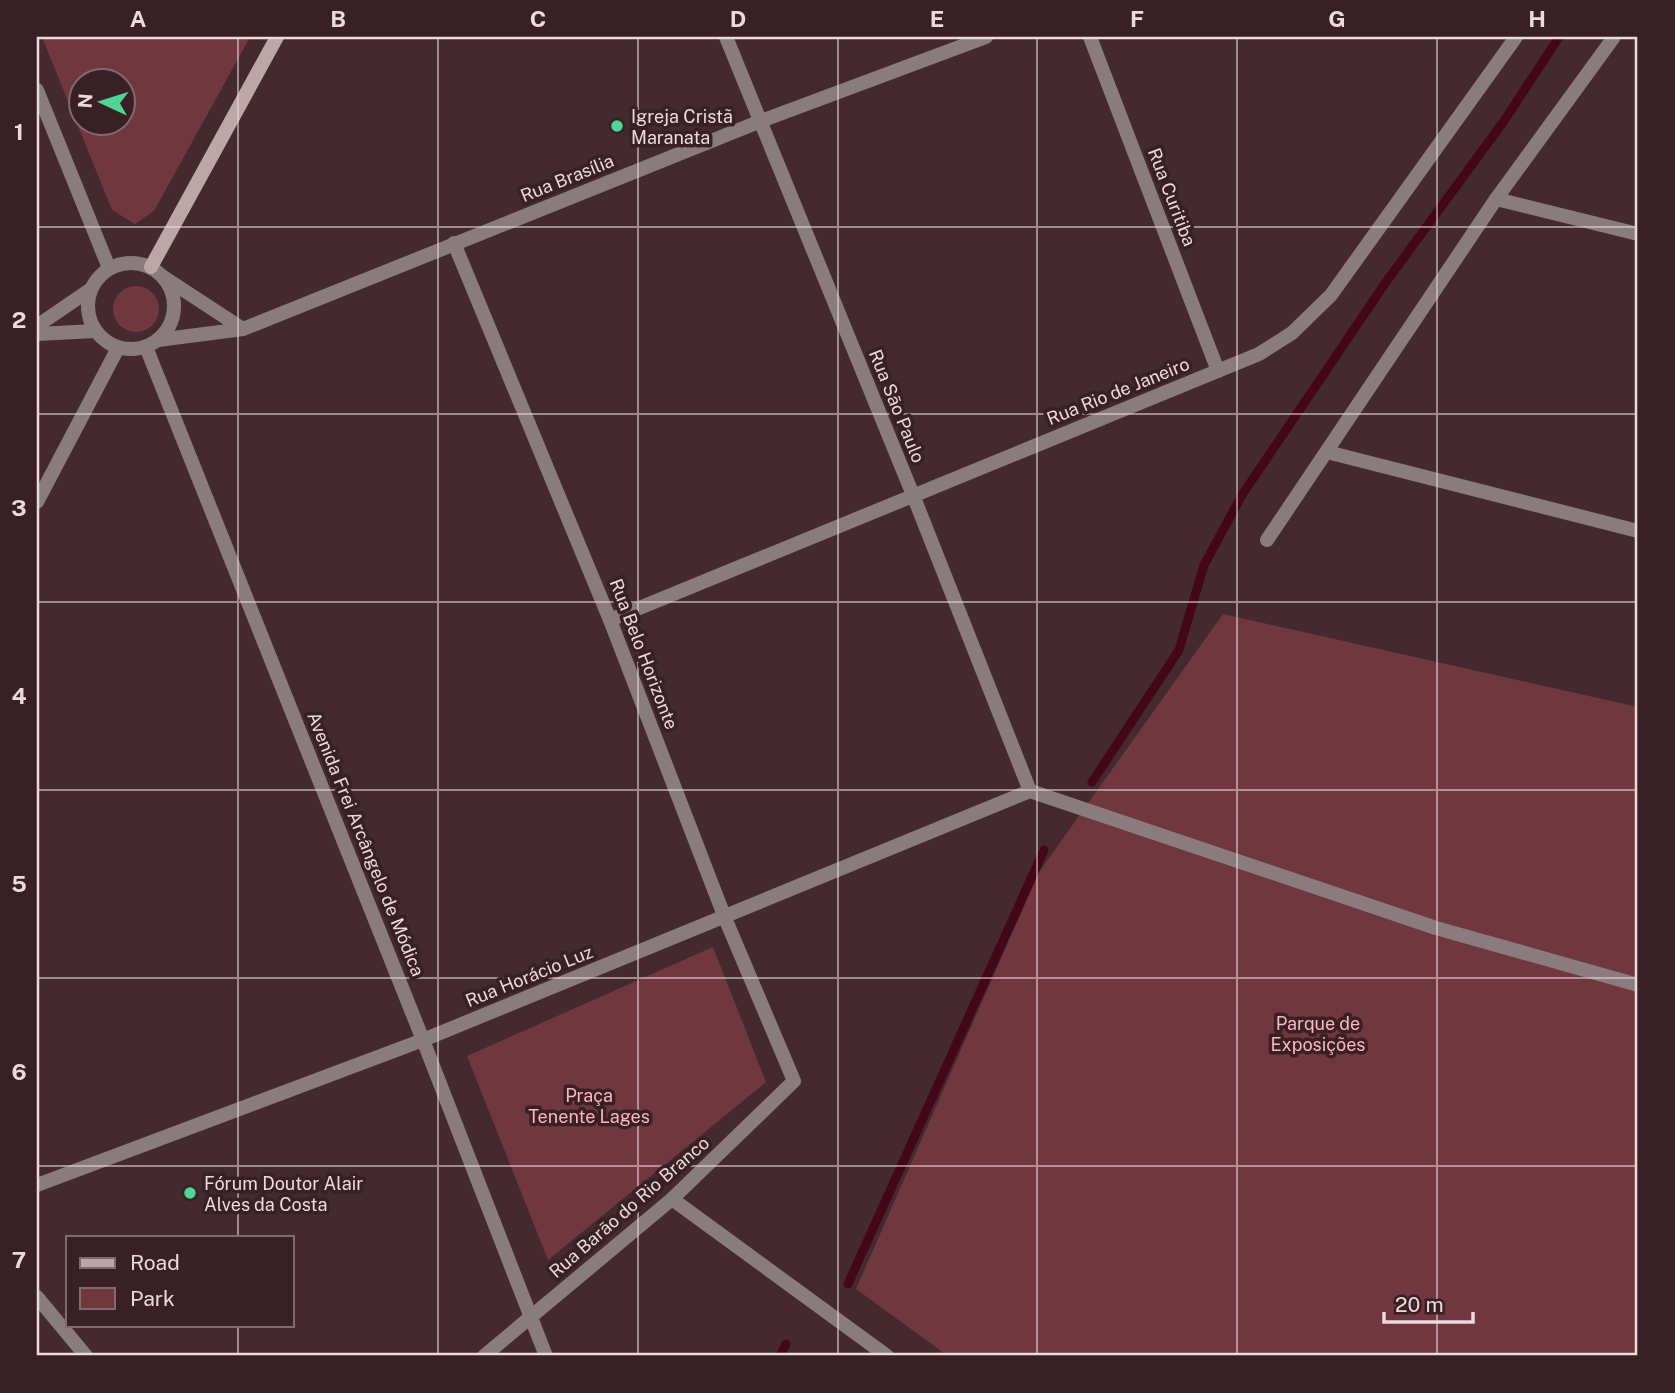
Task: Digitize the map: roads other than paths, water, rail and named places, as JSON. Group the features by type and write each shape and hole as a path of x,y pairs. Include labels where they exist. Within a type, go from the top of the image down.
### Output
{"main road":[{"path":"157,272 277,37"}],"street":[{"name":"Rua São Paulo","path":"726,37 913,495 1030,792"},
{"name":"Rua Brasília","path":"152,344 243,329 761,121 986,37"},
{"name":"Rua Curitiba","path":"1090,37 1218,371"},
{"name":"Rua Rio de Janeiro","path":"610,620 1259,355 1292,333 1331,295 1516,37"},
{"path":"1267,540 1496,199 1614,37"},
{"path":"37,90 110,268"},
{"path":"1496,199 1638,234"},
{"name":"Rua Belo Horizonte","path":"454,243 610,620 724,918 793,1081"},
{"path":"157,272 170,288 174,302 168,330 152,344 131,350 118,348 105,341 95,331 87,303 91,289 99,277 110,268 123,263 137,263 157,272 243,329"},
{"path":"37,326 91,289"},
{"path":"37,334 95,331"},
{"name":"Avenida Frei Arcângelo de Módica","path":"152,344 546,1356"},
{"path":"37,502 118,348"},
{"path":"1327,452 1638,531"},
{"path":"1030,792 1436,928 1638,985"},
{"name":"Rua Horácio Luz","path":"37,1185 424,1040 1030,792"},
{"name":"Rua Barão do Rio Branco","path":"484,1356 672,1199 793,1081"},
{"path":"672,1199 887,1356"},
{"path":"37,1297 86,1356"}],"waterway":[{"path":"1092,782 1179,650 1204,565 1242,495 1386,282 1504,121 1559,37"},
{"path":"848,1284 1044,850"},
{"path":"780,1356 786,1344"}],"place":[{"name":"Igreja Cristã Maranata","path":"617,126"},
{"name":"Fórum Doutor Alair Alves da Costa","path":"190,1193"}],"park label":[{"name":"Parque de Exposições","path":"1318,1033"},
{"name":"Praça Tenente Lages","path":"589,1105"}]}
